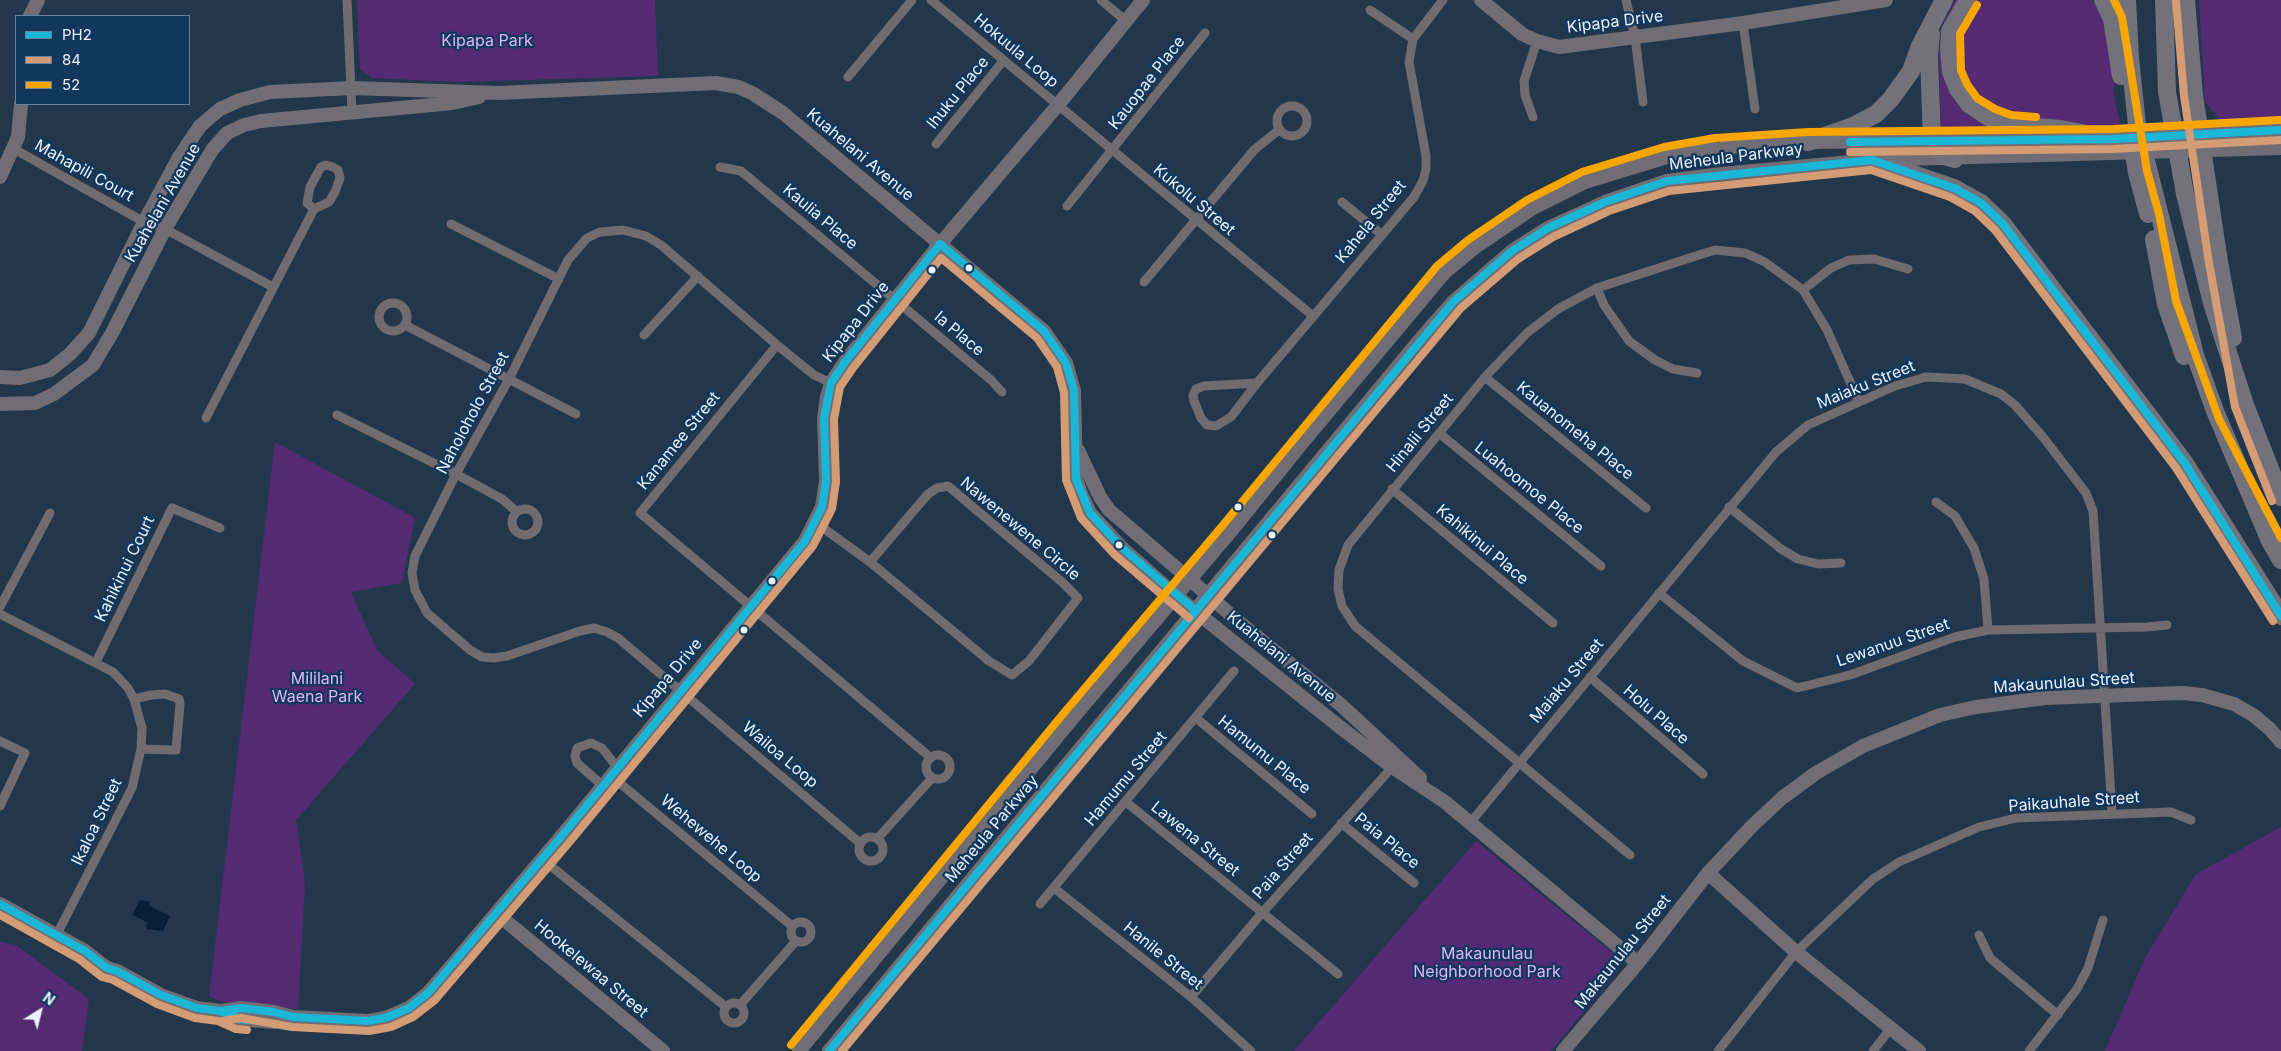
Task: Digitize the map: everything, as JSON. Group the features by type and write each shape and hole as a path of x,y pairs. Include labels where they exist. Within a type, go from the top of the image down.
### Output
{"highway":[{"path":"1968,0 1950,31 1948,50 1954,81 1970,105 1990,118 2009,125 2061,129 2113,146"},
{"path":"2102,0 2112,18 2137,174 2149,216 2166,304 2210,423 2281,560"},
{"path":"2127,0 2130,58 2137,125 2175,280 2195,355 2215,411 2270,541"},
{"path":"2164,0 2167,92 2185,194 2212,303 2245,405 2281,497"},
{"path":"2186,0 2194,94 2219,262 2245,405"},
{"path":"1941,6 1931,32 1928,56 1932,141 1937,150 1944,156 1955,158"},
{"path":"1808,142 1853,126 1876,114 1891,99 1911,71 1920,46 1941,6"},
{"path":"1872,160 1954,188 1981,203 2002,223 2184,462 2281,616"}],"street":[{"path":"30,15 38,0"},
{"path":"347,0 352,113"},
{"path":"848,77 912,0"},
{"name":"Hokuula Loop","path":"931,0 1003,62 1058,105"},
{"path":"1101,0 1126,21"},
{"name":"Kipapa Drive","path":"0,904 85,950 106,968 118,971 161,995 197,1008 221,1011 241,1008 274,1012 293,1017 368,1021 409,1008 428,993 542,859 805,541 822,507 826,481 824,418 831,383 845,362 940,244 1058,105 1143,0"},
{"name":"Kahela Street","path":"1256,383 1204,386 1196,389 1193,395 1194,401 1201,418 1207,425 1216,426 1231,417 1256,383 1414,197 1423,181 1426,169 1426,156 1409,62 1413,39 1443,0"},
{"name":"Kipapa Drive","path":"1481,0 1522,34 1537,41 1559,47 1744,23 1886,0"},
{"path":"1626,0 1635,37 1643,102"},
{"path":"1370,10 1413,39"},
{"path":"1744,23 1755,109"},
{"name":"Kauopae Place","path":"1067,206 1205,33"},
{"path":"1533,117 1525,95 1524,81 1537,41"},
{"name":"Ihuku Place","path":"936,144 1003,62"},
{"name":"Kuahelani Avenue","path":"0,377 20,378 50,370 70,354 89,332 144,222 178,159 200,126 220,109 240,100 270,92 352,88 499,93 716,83 738,87 752,93 783,113 1044,331 1066,362 1074,391 1077,447 1076,479 1090,513 1121,547 1195,610 1396,762 1638,963"},
{"name":"Kuahelani Avenue","path":"0,404 35,403 54,394 93,364 112,333 165,229 212,150 227,134 244,125 262,121 453,103 499,93"},
{"path":"0,177 14,149 21,118 20,105"},
{"name":"Kukolu Street","path":"1058,105 1313,316"},
{"path":"1144,282 1254,150 1280,129"},
{"name":"Meheula Parkway","path":"829,1051 1423,336 1454,301 1512,251 1548,228 1605,202 1668,181 1872,160 1955,158 2113,146 2213,133 2281,130"},
{"name":"Meheula Parkway","path":"798,1051 1445,272 1493,234 1533,208 1585,182 1667,157 1716,148 1808,142 1932,141 2211,149 2281,148"},
{"name":"Mahapili Court","path":"14,149 144,222 165,229 273,287"},
{"path":"206,418 314,209 329,202 335,192 340,178 338,170 333,167 326,165 321,168 310,187 307,203 314,209"},
{"name":"Kaulia Place","path":"720,167 741,171 896,300"},
{"path":"1342,202 1381,234"},
{"path":"450,224 559,279"},
{"name":"Naholoholo Street","path":"680,690 618,638 594,628 580,630 506,656 482,657 470,650 428,613 415,590 412,573 415,556 456,474 509,379 559,279 578,246 587,238 600,232 623,230 646,236 661,244 777,345 814,375 831,383"},
{"name":"Hinalii Street","path":"1630,855 1354,626 1342,606 1338,589 1342,558 1348,545 1485,377 1513,345 1543,319 1597,288 1715,250 1745,253 1765,262 1803,290 1827,330 1858,402"},
{"path":"1803,290 1831,268 1849,260 1874,259 1908,269"},
{"path":"644,335 698,276"},
{"path":"1597,288 1604,305 1629,341 1655,360 1673,369 1698,373"},
{"name":"Ia Place","path":"896,300 991,380 1002,392"},
{"path":"404,325 576,414"},
{"name":"Kanamee Street","path":"752,607 640,513 777,345"},
{"name":"Maiaku Street","path":"1470,822 1776,452 1808,425 1858,402 1895,386 1926,377 1947,376 1965,379 1983,386 2001,394 2015,405 2043,437 2086,493 2093,511 2112,813"},
{"name":"Kauanomeha Place","path":"1485,377 1646,508"},
{"path":"337,415 456,474 502,499 516,511"},
{"name":"Luahoomoe Place","path":"1439,433 1601,566"},
{"name":"Kuahelani Avenue","path":"1077,447 1100,497 1109,510 1207,595 1341,705 1396,762"},
{"name":"Nawenewene Circle","path":"816,522 870,562 989,662 1012,676 1029,661 1078,598 1062,582 948,486 937,488 928,494 870,562"},
{"name":"Kahikinui Place","path":"1392,490 1553,623"},
{"path":"1936,502 1955,516 1974,548 1984,579 1988,630"},
{"path":"1729,507 1781,550 1798,559 1818,564 1841,563"},
{"name":"Kahikinui Court","path":"96,662 172,508 220,528"},
{"path":"0,606 50,513"},
{"name":"Lewanuu Street","path":"1659,594 1743,661 1797,688 1850,675 1955,637 1988,630 2167,625"},
{"path":"752,607 932,758"},
{"name":"Ikaloa Street","path":"0,614 96,662 122,680 134,699 142,728 142,749 132,788 57,934"},
{"name":"Hamumu Street","path":"1040,904 1234,672"},
{"name":"Holu Place","path":"1590,677 1703,774"},
{"name":"Wailoa Loop","path":"680,690 860,843 860,854 865,859 872,861 877,859 882,852 881,843 877,839"},
{"name":"Makaunulau Street","path":"1563,1051 1638,963 1708,874 1753,825 1782,798 1816,773 1863,746 1940,715 1976,707 2045,698 2182,693 2218,698 2234,704 2253,715 2270,729 2281,742"},
{"path":"134,699 165,694 179,699 180,704 176,750 142,749"},
{"name":"Hamumu Place","path":"1196,718 1312,814"},
{"path":"0,741 25,753 0,806"},
{"path":"942,756 950,766 950,771 945,777 932,778 926,766 932,758 942,756"},
{"name":"Paia Street","path":"1191,998 1262,913 1396,762"},
{"name":"Wehewehe Loop","path":"542,859 726,1007 725,1015 727,1019 737,1022 744,1016 744,1011 740,1005 796,941 808,940 811,935 811,929 803,922 792,926 610,776"},
{"path":"860,843 868,837 877,839 932,778"},
{"name":"Lawena Street","path":"1126,802 1338,974"},
{"name":"Paikauhale Street","path":"1718,1051 1796,952 1873,879 1900,862 1940,842 1979,827 2016,818 2171,812 2190,820"},
{"name":"Paia Place","path":"1341,823 1414,883"},
{"path":"1708,874 1796,952 1919,1051"},
{"name":"Hanile Street","path":"1054,888 1191,998 1251,1051"},
{"name":"Hookelewaa Street","path":"496,913 664,1051"},
{"path":"2029,1051 2077,989 2088,968 2103,920"},
{"path":"792,926 791,933 796,941"},
{"path":"1979,935 1990,958 2058,1014"},
{"path":"726,1007 733,1003 740,1005"},
{"path":"1873,1051 1891,1028"}],"green space":[{"name":"Kipapa Park","path":"357,0 655,0 658,76 459,82 372,78 360,69"},
{"path":"1955,0 1961,0 1942,56 1993,126 1989,134 1941,135 1939,52 1944,21"},
{"path":"1979,0 2092,0 2100,12 2110,40 2115,84 2113,89 2121,130 2020,124 1999,120 1972,95 1961,71 1958,49 1963,26 1968,14"},
{"path":"2199,0 2281,0 2281,123 2225,125 2205,102"},
{"name":"Mililani Waena Park","path":"275,442 415,518 402,583 351,592 377,650 415,684 296,820 305,884 298,1009 222,1002 209,996"},
{"path":"2281,827 2281,1051 2105,1051 2145,958 2196,874"},
{"name":"Makaunulau Neighborhood Park","path":"1476,841 1616,956 1620,962 1616,973 1551,1051 1294,1051"},
{"path":"0,942 16,945 89,999 82,1051 0,1051"}],"water":[{"path":"140,900 149,902 150,906 170,916 163,931 146,929 147,922 132,915"}],"transit line":[{"name":"52","path":"2114,0 2122,17 2147,171 2159,214 2176,301 2219,419 2281,538"},
{"name":"84","path":"2176,1 2184,96 2209,263 2235,407 2272,501"},
{"name":"52","path":"1977,5 1960,34 1961,70 1967,84 1977,98 1995,109 2011,115 2036,117"},
{"name":"52","path":"791,1045 1063,714 1223,525 1437,266 1468,240 1527,200 1582,172 1664,147 1715,138 1808,132 2113,129 2280,120"},
{"name":"PH2","path":"1850,142 2113,139 2281,130"},
{"name":"84","path":"1850,152 2113,149 2281,140"},
{"name":"PH2","path":"829,1051 1454,301 1512,251 1548,228 1605,202 1667,181 1872,160 1954,188 1981,203 2002,223 2184,462 2281,616"},
{"name":"84","path":"842,1051 1461,308 1518,259 1553,237 1609,211 1669,191 1871,170 1950,197 1975,211 1995,230 2176,468 2273,621"},
{"name":"PH2","path":"221,1011 241,1008 274,1012 293,1017 368,1021 388,1017 409,1008 428,993 565,832 805,541 822,507 826,481 824,418 831,383 845,362 940,244 1044,331 1066,363 1074,391 1076,479 1090,513 1121,547 1195,610"},
{"name":"84","path":"222,1021 241,1018 292,1027 369,1031 391,1027 413,1017 435,1000 573,838 813,546 832,509 836,482 834,419 840,387 941,258 1037,338 1057,367 1064,393 1066,480 1081,518 1115,555 1189,618"},
{"name":"PH2","path":"0,904 85,951 107,968 117,971 161,995 197,1008 221,1011 239,1019 248,1020"},
{"name":"84","path":"0,915 79,959 102,977 113,980 157,1004 195,1018 218,1021 236,1029 247,1030"}]}
